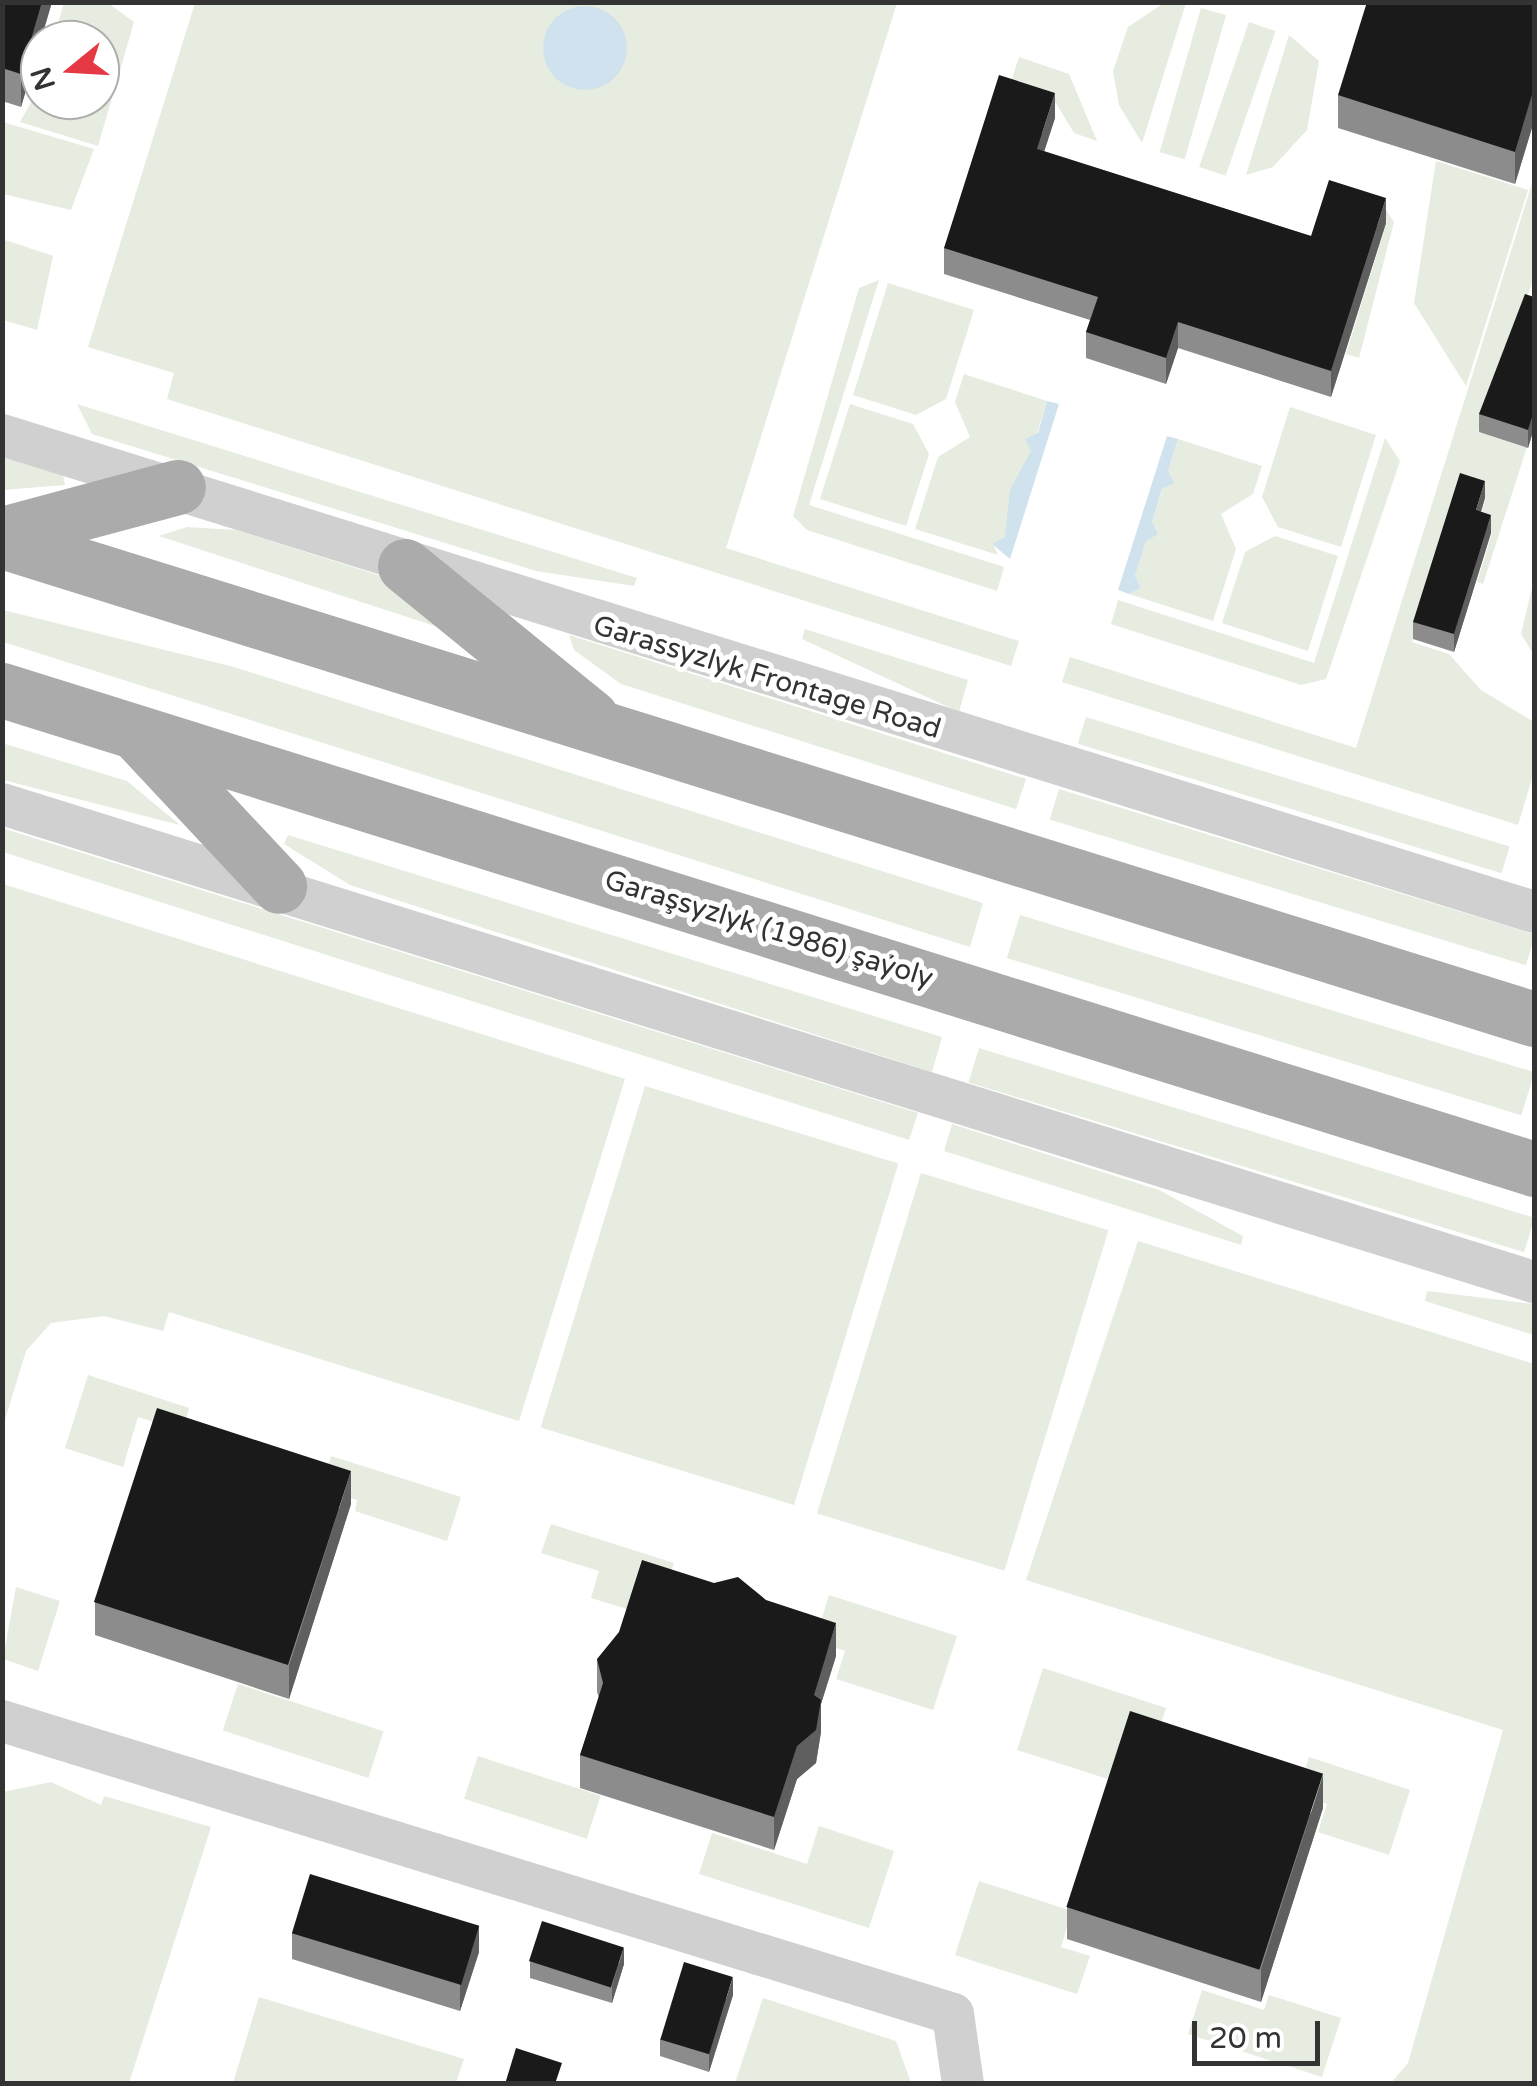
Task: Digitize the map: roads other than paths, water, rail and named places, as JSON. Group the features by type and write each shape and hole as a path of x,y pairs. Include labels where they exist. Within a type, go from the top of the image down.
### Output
{"main road":[{"path":"2,537 178,487"},
{"path":"2,537 613,734 1534,1020"},
{"path":"405,566 613,734"},
{"name":"Garaşsyzlyk (1986) şaýoly","path":"2,690 1534,1169"},
{"path":"135,731 279,886"}],"street":[{"name":"Garassyzlyk Frontage Road","path":"2,434 178,487 405,566 1534,912"},
{"path":"2,804 279,886 1534,1282"},
{"path":"2,1721 954,2014 963,2084"}],"water":[{"path":"585,6 601,9 615,18 624,32 624,64 615,78 601,87 585,90 569,87 555,78 546,64 543,48 546,32 555,18 569,9"},
{"path":"1047,401 1059,404 1010,559 992,544 1005,537 1010,490 1031,451 1025,439 1038,433"},
{"path":"1167,436 1178,439 1168,471 1174,483 1162,489 1152,522 1158,534 1146,541 1135,576 1141,588 1129,594 1118,590"}]}
